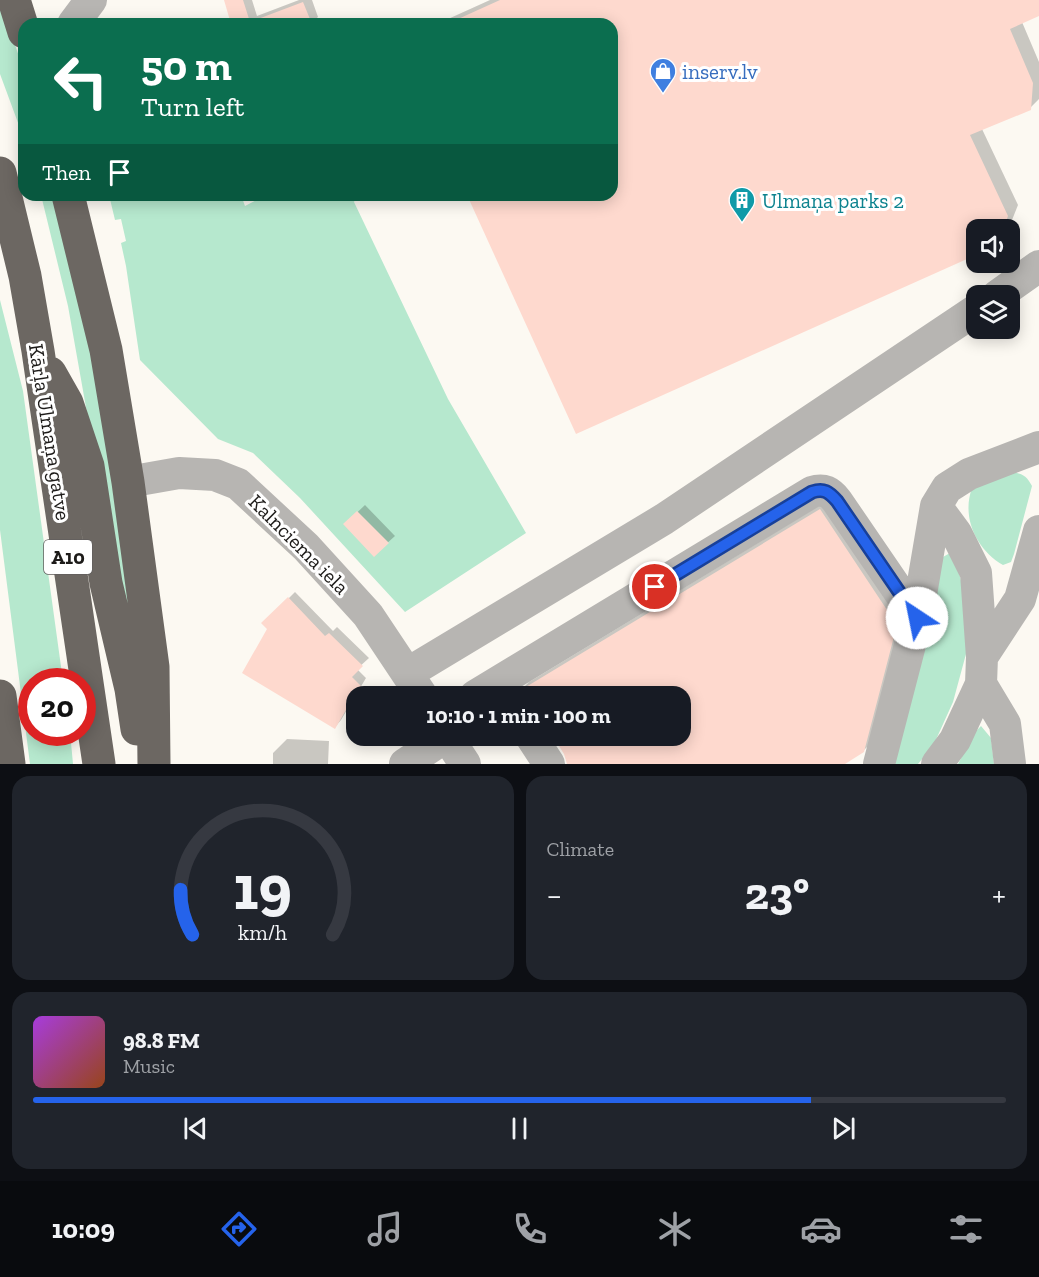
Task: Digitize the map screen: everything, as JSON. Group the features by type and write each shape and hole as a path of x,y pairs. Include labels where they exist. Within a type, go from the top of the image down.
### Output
{"highway":[{"path":"14,0 20,18"},
{"name":"Kārļa Ulmaņa gatve","path":"0,173 25,276 38,351 99,764"},
{"path":"69,201 106,350 128,482 153,667 154,764"},
{"path":"38,351 67,404 88,466 106,583 131,689 142,764"},
{"path":"0,696 9,764"}],"street":[{"path":"1012,285 1039,266"},
{"path":"415,684 966,317"},
{"path":"879,764 917,618 936,506 947,488 969,474 1039,447"},
{"name":"Kalnciema iela","path":"128,482 179,473 215,475 238,484 306,547 368,615 415,684"},
{"path":"500,686 812,492 820,490 827,491 837,501 917,618"},
{"path":"936,506 956,533 976,573 982,670 1005,724 1011,764"},
{"path":"937,764 955,740 982,670 1020,599 1039,531"},
{"path":"405,764 432,746"},
{"path":"453,746 465,764"},
{"path":"537,746 549,764"}],"green space":[{"path":"0,1 18,54 18,123 0,74"},
{"path":"42,201 59,201 96,368 140,681 93,447 68,306"},
{"path":"110,201 243,201 245,206 255,201 354,201 448,399 526,533 405,612 300,498 253,453 218,439 140,360 121,243 126,241 121,219 115,220"},
{"path":"0,300 23,391 61,668 18,668 18,670 0,530"},
{"path":"1011,472 1024,476 1032,486 1014,554 1011,562 1003,565 994,559 979,542 970,522 969,499 972,488"},
{"path":"950,553 956,560 969,614 966,654 953,702 934,744 918,764 889,764 943,557"},
{"path":"981,726 991,738 994,764 958,764 974,733"},
{"path":"28,746 71,746 73,764 30,764"}],"building":[{"path":"224,0 243,0 249,18 229,18"},
{"name":"Ulmaņa parks 2","path":"500,0 1039,0 1039,16 1010,29 1033,83 1031,110 970,135 1008,216 1007,219 966,219 966,259 576,434 470,201 618,201 618,18 460,18"},
{"path":"303,2 310,18 261,18"},
{"path":"820,509 897,625 864,752 845,764 567,764 559,746 691,746 691,686 528,686"},
{"path":"357,511 389,543 374,557 343,524"},
{"path":"288,597 325,636 329,633 363,666 352,677 361,686 346,686 346,710 335,729 242,673 267,629 261,623"}],"place":[{"name":"inserv.lv","path":"663,94"},
{"name":"Ulmaņa parks 2","path":"742,223"}],"route":[{"path":"655,587 812,492 820,490 827,491 837,501 917,618"}]}
